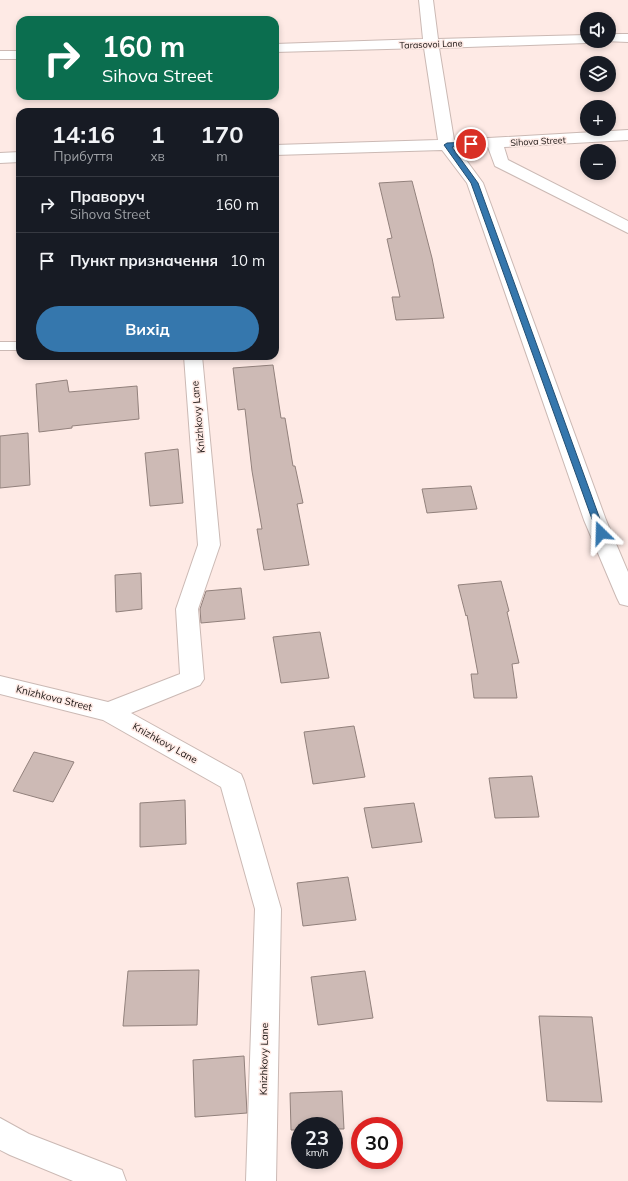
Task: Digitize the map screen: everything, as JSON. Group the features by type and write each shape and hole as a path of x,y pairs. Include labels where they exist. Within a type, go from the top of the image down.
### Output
{"street":[{"path":"426,0 431,44 447,145 488,173 628,228"},
{"path":"616,38 628,38"},
{"name":"Tarasovoi Lane","path":"279,48 580,39"},
{"path":"0,55 16,55"},
{"name":"Sihova Street","path":"279,150 447,145 628,136"},
{"path":"495,143 488,173 596,520 628,598"},
{"path":"0,158 16,157"},
{"name":"Knizhkovy Lane","path":"109,712 192,679 187,609 209,545 194,360"},
{"name":"Knizhkova Street","path":"0,685 109,712"},
{"name":"Knizhkovy Lane","path":"109,712 232,781 268,909 261,1181"},
{"path":"0,1133 20,1145 111,1181"}],"lane":[{"path":"0,346 16,346"}],"building":[{"path":"412,181 432,258 444,318 396,320 392,297 400,297 387,239 392,238 379,183"},
{"path":"273,365 281,418 285,418 293,466 295,466 303,503 297,504 309,565 264,570 257,529 262,529 252,471 245,409 238,410 233,368"},
{"path":"67,380 69,392 137,386 139,419 72,426 72,428 39,432 36,384"},
{"path":"28,433 30,485 0,488 0,436"},
{"path":"178,449 183,503 150,506 145,453"},
{"path":"471,486 477,509 427,513 422,489"},
{"path":"141,573 142,609 116,612 115,575"},
{"path":"501,581 509,611 507,612 519,663 512,664 517,698 474,698 471,674 478,674 467,615 466,616 458,585"},
{"path":"241,588 245,619 201,623 200,609 206,591"},
{"path":"320,632 329,678 281,683 273,637"},
{"path":"354,726 365,777 313,784 304,732"},
{"path":"34,752 74,762 53,802 13,791"},
{"path":"532,776 539,817 495,818 489,778"},
{"path":"185,800 186,844 140,847 140,803"},
{"path":"414,803 422,842 372,848 364,808"},
{"path":"348,877 356,920 303,926 297,883"},
{"path":"199,970 197,1025 123,1026 128,971"},
{"path":"365,971 373,1018 318,1025 311,977"},
{"path":"539,1016 592,1017 602,1102 547,1101"},
{"path":"244,1056 247,1113 195,1117 193,1060"},
{"path":"342,1091 344,1129 343,1117 291,1117 291,1130 290,1093"}],"route":[{"path":"471,144 447,145 475,183 483,210 601,533"}]}
